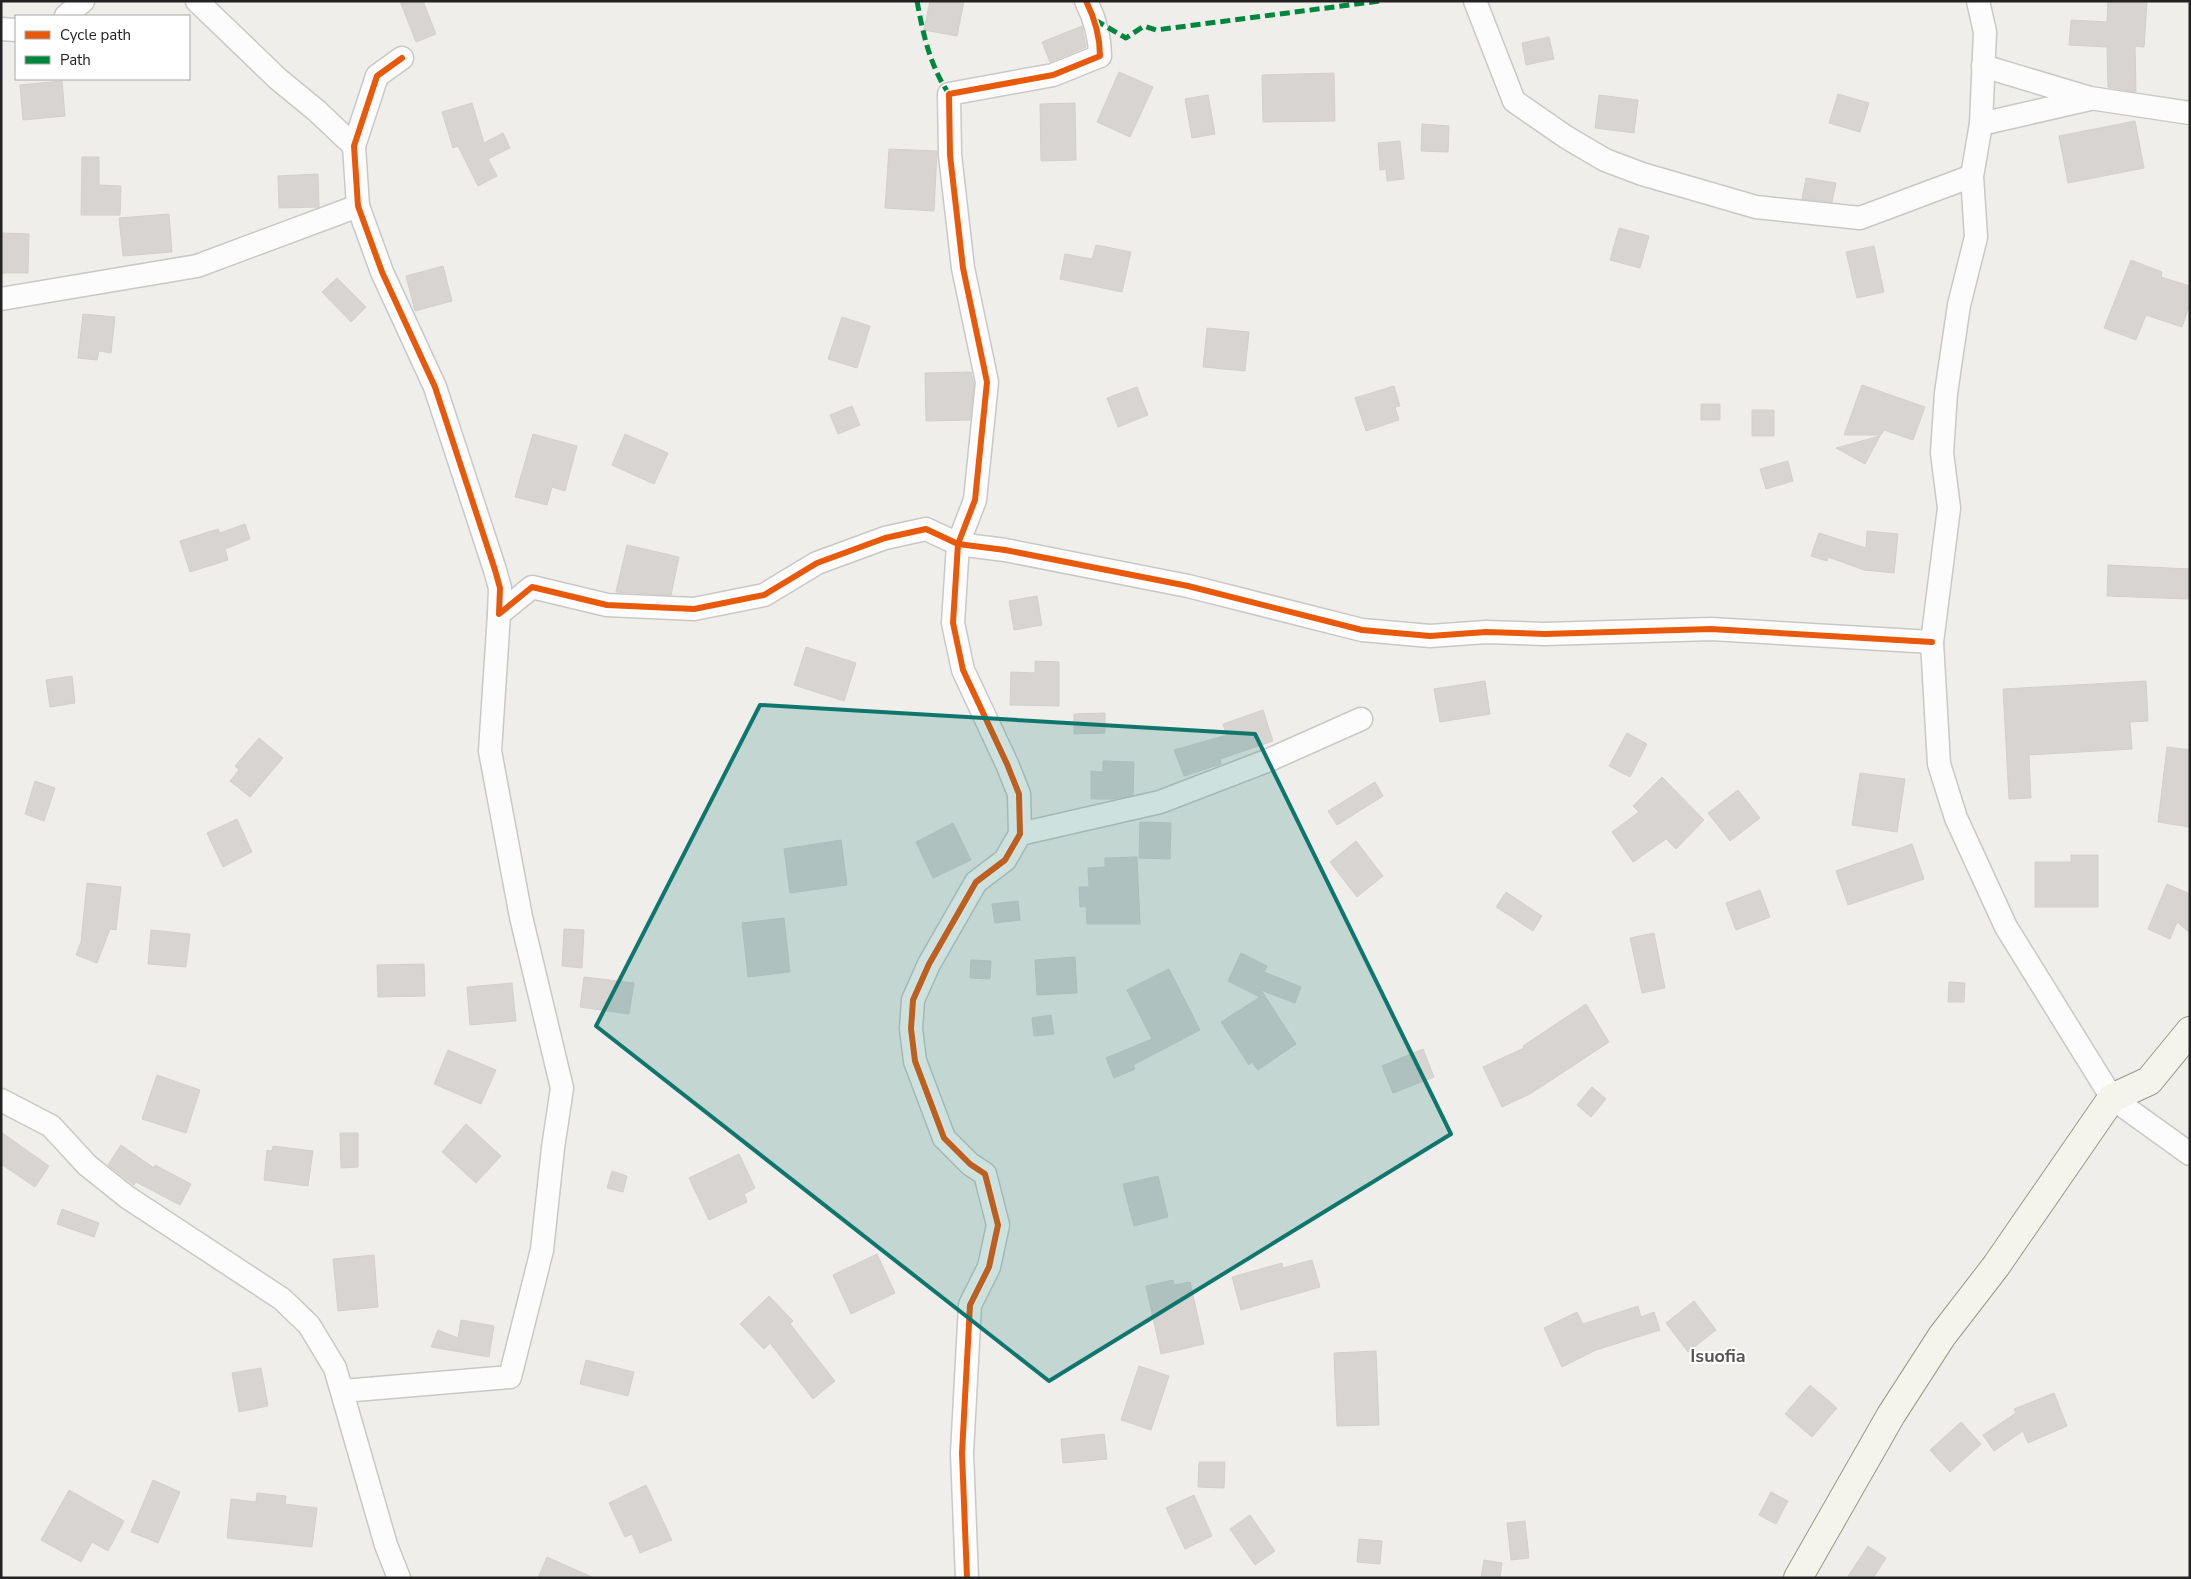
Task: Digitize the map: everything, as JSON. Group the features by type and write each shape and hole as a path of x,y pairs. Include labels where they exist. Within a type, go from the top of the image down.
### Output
{"main road":[{"path":"1798,1578 1891,1415 1942,1336 1996,1266 2112,1098 2150,1081 2190,1031"}],"street":[{"path":"67,15 83,1"},
{"path":"197,1 203,10 354,146"},
{"path":"967,1578 962,1453 970,1305 989,1267 998,1226 985,1174 970,1164 944,1138 915,1061 911,1029 913,1000 929,964 976,882 1005,860 1020,834 1018,794 1007,764 963,670 953,623 958,544 975,500 987,382 963,268 950,155 949,94 1053,75 1100,56 1100,43 1095,20 1086,1"},
{"path":"1475,1 1514,100 1566,137 1597,156 1642,174 1756,207 1860,218 1972,176"},
{"path":"1978,1 1985,32 1981,124 1972,176 1976,237 1959,305 1946,393 1942,453 1948,508 1932,642 1939,764 1956,818 2006,927 2112,1098 2190,1154"},
{"path":"1,29 15,30"},
{"path":"343,1392 510,1377 542,1250 552,1148 562,1088 520,917 490,751 500,588 496,570 438,396 382,272 358,206 354,146 377,76 402,58"},
{"path":"1983,66 2090,98 2190,113"},
{"path":"1981,124 2090,98"},
{"path":"1,299 197,266 358,206"},
{"path":"499,614 532,587 607,605 694,609 764,595 817,563 885,538 926,529 958,544 1005,550 1188,586 1362,630 1430,636 1486,632 1545,634 1711,629 1932,642"},
{"path":"1020,834 1160,802 1269,760 1361,719"},
{"path":"1,1100 51,1126 87,1165 127,1197 282,1299 309,1325 335,1368 386,1545 399,1578"}],"highlighted area":[{"path":"760,705 1255,734 1451,1134 1049,1381 596,1026"}],"building":[{"path":"400,1 423,1 436,34 416,42"},
{"path":"930,1 964,1 957,36 924,30"},
{"path":"2108,1 2147,1 2144,47 2135,46 2136,92 2108,87 2107,47 2069,45 2071,20 2107,22"},
{"path":"1082,26 1086,47 1050,62 1042,42"},
{"path":"1549,37 1554,59 1526,65 1522,43"},
{"path":"1119,72 1153,87 1130,137 1097,122"},
{"path":"1334,73 1335,121 1263,122 1262,75"},
{"path":"62,81 65,116 23,120 20,85"},
{"path":"1838,94 1869,103 1860,132 1829,123"},
{"path":"1208,95 1215,134 1192,138 1185,99"},
{"path":"1599,95 1638,100 1634,133 1595,128"},
{"path":"472,103 484,143 503,133 510,148 488,159 497,176 478,186 458,146 453,148 442,112"},
{"path":"1075,103 1076,160 1041,161 1040,104"},
{"path":"2135,121 2144,168 2068,183 2059,136"},
{"path":"1422,124 1449,126 1448,152 1421,151"},
{"path":"1400,141 1404,179 1387,181 1386,169 1380,170 1378,143"},
{"path":"889,149 937,151 934,211 885,208"},
{"path":"82,157 99,157 99,185 121,186 120,215 81,215"},
{"path":"318,174 319,207 279,208 278,176"},
{"path":"1806,178 1836,183 1832,202 1802,199"},
{"path":"169,214 172,252 123,256 119,218"},
{"path":"1619,228 1649,236 1640,268 1610,260"},
{"path":"1,233 29,234 28,273 1,273"},
{"path":"1096,245 1131,252 1122,292 1060,279 1065,254 1092,259"},
{"path":"1874,246 1884,292 1857,298 1846,252"},
{"path":"2131,260 2162,272 2161,277 2190,286 2190,303 2182,327 2146,315 2136,340 2104,328"},
{"path":"443,266 452,301 415,311 406,276"},
{"path":"337,278 366,307 351,322 322,292"},
{"path":"83,314 115,317 111,353 99,351 97,360 78,358"},
{"path":"842,317 870,326 857,368 828,359"},
{"path":"1207,328 1249,332 1245,371 1203,367"},
{"path":"971,372 974,385 970,420 926,421 925,373"},
{"path":"1862,385 1925,407 1913,440 1884,430 1881,435 1844,435"},
{"path":"1394,386 1400,406 1395,407 1399,420 1366,431 1355,398"},
{"path":"1137,387 1148,415 1118,427 1107,398"},
{"path":"1701,404 1720,404 1720,420 1701,420"},
{"path":"852,406 860,425 838,434 830,415"},
{"path":"1752,410 1774,410 1774,436 1752,436"},
{"path":"533,434 577,446 565,491 552,487 547,505 515,497"},
{"path":"625,434 668,453 654,484 612,465"},
{"path":"1880,436 1865,464 1836,448"},
{"path":"1788,461 1793,481 1766,489 1760,469"},
{"path":"245,524 250,539 225,549 228,560 190,572 180,541 218,529 220,533"},
{"path":"1867,531 1898,534 1894,573 1864,570 1828,557 1827,561 1811,556 1819,533 1866,548"},
{"path":"627,545 679,557 671,595 616,592"},
{"path":"2108,565 2190,569 2188,599 2107,596"},
{"path":"1037,596 1042,625 1014,630 1009,601"},
{"path":"806,647 856,663 844,701 794,685"},
{"path":"1035,661 1059,662 1059,706 1010,705 1011,672 1035,673"},
{"path":"72,676 75,703 50,707 46,680"},
{"path":"1485,681 1490,714 1440,722 1434,689"},
{"path":"2146,681 2148,721 2130,722 2132,749 2029,755 2031,798 2009,799 2003,689"},
{"path":"1263,710 1273,741 1220,759 1221,764 1184,776 1174,750 1227,735 1223,724"},
{"path":"1105,713 1105,733 1074,734 1074,714"},
{"path":"1627,733 1647,744 1630,777 1609,766"},
{"path":"259,738 283,758 250,797 230,781 239,770 235,766"},
{"path":"2167,747 2190,750 2190,827 2158,822"},
{"path":"1103,761 1134,762 1133,795 1113,799 1091,799 1091,771 1103,772"},
{"path":"1860,773 1905,779 1897,832 1852,825"},
{"path":"1662,777 1704,820 1676,849 1666,839 1633,862 1612,832 1639,812 1633,806"},
{"path":"35,781 55,788 44,821 25,814"},
{"path":"1375,782 1383,796 1337,825 1328,811"},
{"path":"1738,790 1760,818 1730,841 1708,813"},
{"path":"237,819 252,852 223,867 207,833"},
{"path":"1140,822 1171,823 1170,859 1139,858"},
{"path":"953,823 971,860 933,878 916,842"},
{"path":"841,840 847,885 790,893 784,849"},
{"path":"1356,841 1383,876 1357,897 1330,862"},
{"path":"1912,844 1924,879 1848,905 1836,871"},
{"path":"2071,855 2098,855 2098,907 2035,907 2035,862 2071,862"},
{"path":"1137,857 1140,924 1087,924 1086,906 1080,907 1079,887 1089,887 1088,868 1105,867 1105,858"},
{"path":"87,883 121,887 116,930 110,929 97,963 76,955 81,942"},
{"path":"2167,884 2190,894 2190,933 2177,922 2170,939 2148,929"},
{"path":"1760,890 1770,917 1736,930 1726,903"},
{"path":"1506,892 1542,916 1533,931 1496,907"},
{"path":"1018,901 1020,920 995,923 992,904"},
{"path":"784,918 790,972 748,977 742,923"},
{"path":"564,929 584,930 582,968 562,966"},
{"path":"151,930 190,934 186,967 148,964"},
{"path":"1654,933 1665,988 1642,993 1630,938"},
{"path":"1241,953 1267,966 1264,972 1301,987 1295,1003 1261,990 1296,1044 1258,1070 1252,1062 1249,1065 1221,1022 1260,997 1228,981"},
{"path":"1075,957 1077,993 1037,995 1035,960"},
{"path":"971,960 991,961 990,979 970,978"},
{"path":"424,964 425,996 378,997 377,965"},
{"path":"1169,969 1200,1030 1133,1065 1135,1069 1114,1078 1106,1058 1152,1039 1127,990"},
{"path":"584,977 634,983 629,1014 580,1007"},
{"path":"1949,982 1965,983 1964,1002 1948,1002"},
{"path":"512,983 516,1021 470,1025 467,987"},
{"path":"1586,1004 1609,1042 1530,1094 1502,1107 1483,1067 1524,1048 1523,1046"},
{"path":"1051,1015 1054,1034 1034,1036 1032,1018"},
{"path":"1423,1049 1434,1077 1393,1093 1382,1066"},
{"path":"448,1050 496,1070 481,1104 434,1084"},
{"path":"157,1075 200,1090 186,1133 142,1119"},
{"path":"1592,1087 1606,1099 1591,1117 1577,1105"},
{"path":"466,1124 501,1156 476,1183 442,1152"},
{"path":"1,1132 49,1166 35,1187 1,1164"},
{"path":"340,1133 358,1133 358,1167 341,1168"},
{"path":"121,1145 154,1168 155,1165 191,1184 180,1205 136,1182 134,1185 108,1165"},
{"path":"273,1146 313,1151 308,1186 264,1180 267,1150 272,1151"},
{"path":"739,1154 755,1188 744,1194 747,1202 709,1220 689,1178"},
{"path":"612,1171 627,1176 623,1192 607,1188"},
{"path":"1158,1176 1168,1217 1134,1226 1123,1184"},
{"path":"62,1209 99,1223 94,1237 57,1224"},
{"path":"877,1254 895,1293 851,1314 833,1275"},
{"path":"374,1255 378,1307 338,1311 333,1259"},
{"path":"1312,1260 1320,1287 1241,1310 1232,1277 1282,1263 1283,1268"},
{"path":"1173,1280 1174,1285 1190,1282 1204,1344 1161,1354 1146,1286"},
{"path":"769,1296 793,1321 790,1324 835,1381 813,1399 770,1343 764,1349 740,1324"},
{"path":"1694,1301 1716,1330 1688,1352 1666,1323"},
{"path":"1638,1306 1641,1317 1654,1312 1660,1330 1596,1350 1562,1367 1544,1328 1577,1312 1583,1324"},
{"path":"461,1320 494,1326 489,1357 431,1347 438,1330 458,1338"},
{"path":"1376,1351 1379,1425 1337,1426 1334,1353"},
{"path":"586,1360 634,1372 628,1396 580,1384"},
{"path":"1139,1366 1169,1376 1151,1430 1121,1420"},
{"path":"261,1368 268,1406 239,1412 232,1373"},
{"path":"1810,1385 1837,1408 1812,1437 1785,1414"},
{"path":"2054,1393 2067,1426 2028,1443 2023,1431 1994,1451 1983,1435 2016,1413 2014,1409"},
{"path":"1961,1422 1981,1444 1950,1472 1930,1450"},
{"path":"1104,1434 1107,1459 1063,1463 1061,1439"},
{"path":"1199,1462 1225,1462 1224,1488 1198,1487"},
{"path":"153,1480 180,1492 158,1543 131,1532"},
{"path":"646,1485 672,1540 640,1553 632,1534 625,1537 609,1503"},
{"path":"69,1490 124,1521 108,1551 92,1542 81,1562 41,1540"},
{"path":"1771,1492 1788,1501 1776,1524 1759,1515"},
{"path":"257,1493 286,1496 285,1504 317,1508 312,1547 227,1538 231,1499 256,1502"},
{"path":"1194,1495 1212,1536 1185,1549 1166,1508"},
{"path":"1250,1515 1275,1551 1255,1565 1230,1529"},
{"path":"1525,1521 1529,1558 1511,1560 1507,1523"},
{"path":"1359,1539 1382,1541 1380,1564 1357,1562"},
{"path":"1868,1546 1886,1558 1873,1578 1847,1578"},
{"path":"547,1557 594,1578 538,1578"},
{"path":"1484,1560 1502,1563 1500,1578 1481,1578"}],"marked path":[{"path":"917,1 932,61 949,94"},
{"path":"1095,20 1126,38 1144,26 1156,30 1380,1"}],"cycle path":[{"path":"967,1578 962,1453 970,1305 989,1267 998,1225 985,1174 970,1164 944,1138 915,1061 911,1029 913,1000 929,964 976,882 1005,860 1020,834 1019,794 963,670 953,623 958,544 975,500 987,382 963,268 950,155 949,94 1053,75 1100,56 1096,27 1086,1"},
{"path":"402,58 377,76 354,146 358,206 382,272 435,387 495,570 500,588 499,614 532,587 607,605 694,609 764,595 817,563 885,538 926,529 958,544 1005,550 1188,586 1362,630 1430,636 1486,632 1545,634 1711,629 1932,642"}],"district":[{"name":"Isuofia","path":"1718,1356"}]}
